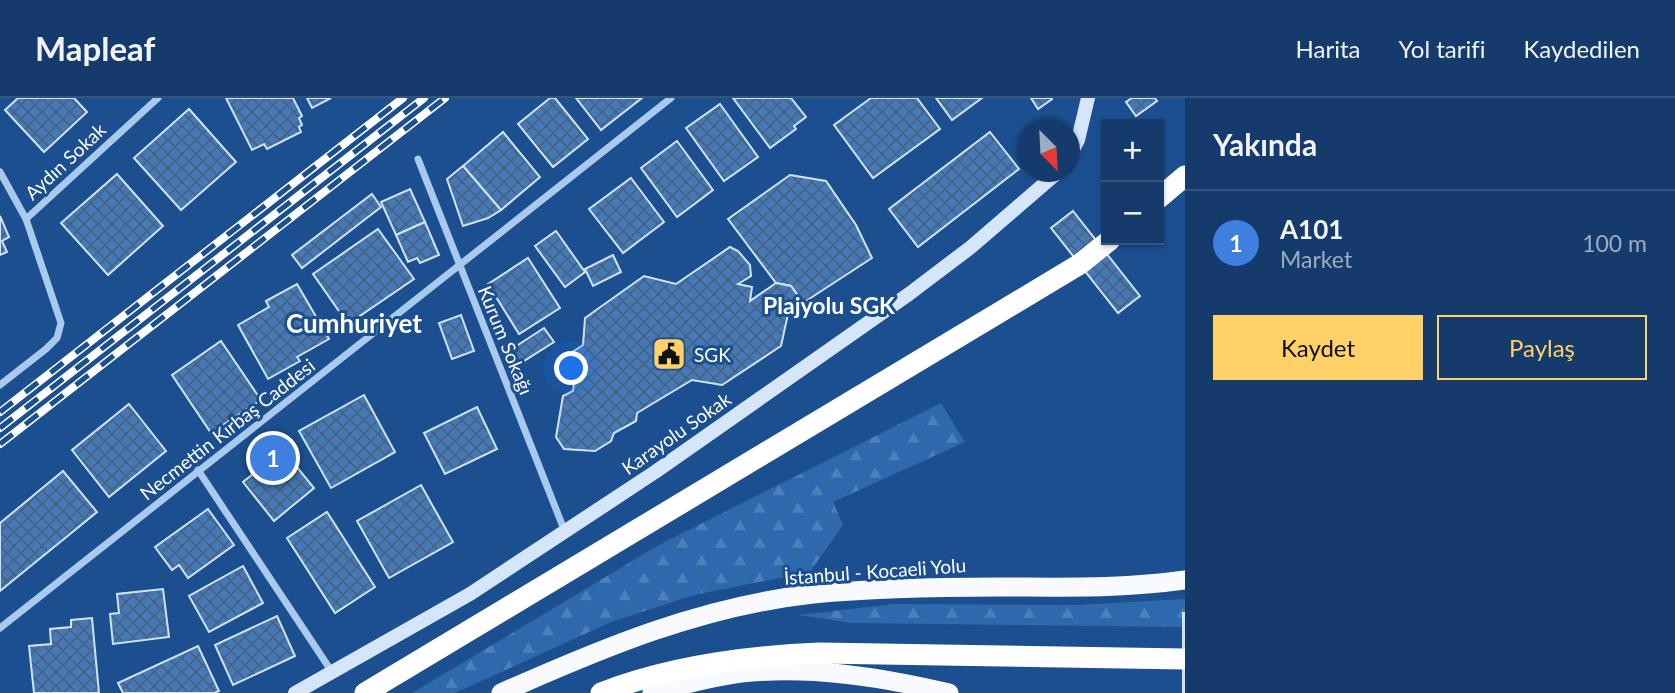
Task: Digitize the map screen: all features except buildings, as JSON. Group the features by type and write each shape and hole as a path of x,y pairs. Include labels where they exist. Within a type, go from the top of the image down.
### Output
{"highway":[{"path":"1164,194 1185,176"},
{"path":"365,693 1080,264 1104,245"},
{"name":"İstanbul - Kocaeli Yolu","path":"500,693 641,633 757,603 861,591 958,587 1108,587 1185,580"},
{"path":"601,693 642,679 682,670 779,655 820,653 1185,659"},
{"path":"652,693 742,673 798,672 896,681 949,693"},
{"path":"867,677 899,693"}],"main road":[{"path":"1080,132 1088,98"},
{"name":"Karayolu Sokak","path":"295,693 470,594 565,533 909,293 1018,209 1047,182"}],"street":[{"name":"Aydın Sokak","path":"26,219 158,98"},
{"name":"Necmettin Kırbaş Caddesi","path":"0,628 671,98"},
{"name":"Kurum Sokağı","path":"418,159 565,533"},
{"path":"0,172 26,219 61,323 57,338 0,385"},
{"path":"198,470 332,673"}],"green space":[{"path":"941,403 965,442 833,502 843,525 810,572 694,595 611,622 455,693 412,693 657,546"},
{"path":"1185,599 1185,627 852,623 799,615 894,604 1077,605"}],"railway":[{"path":"0,412 403,98"},
{"path":"0,428 424,98"},
{"path":"0,444 445,98"}],"place":[{"name":"SGK","path":"669,354"},
{"name":"A101","path":"273,458"}],"district":[{"name":"Plajyolu SGK","path":"829,305"},
{"name":"Cumhuriyet","path":"354,323"}]}
